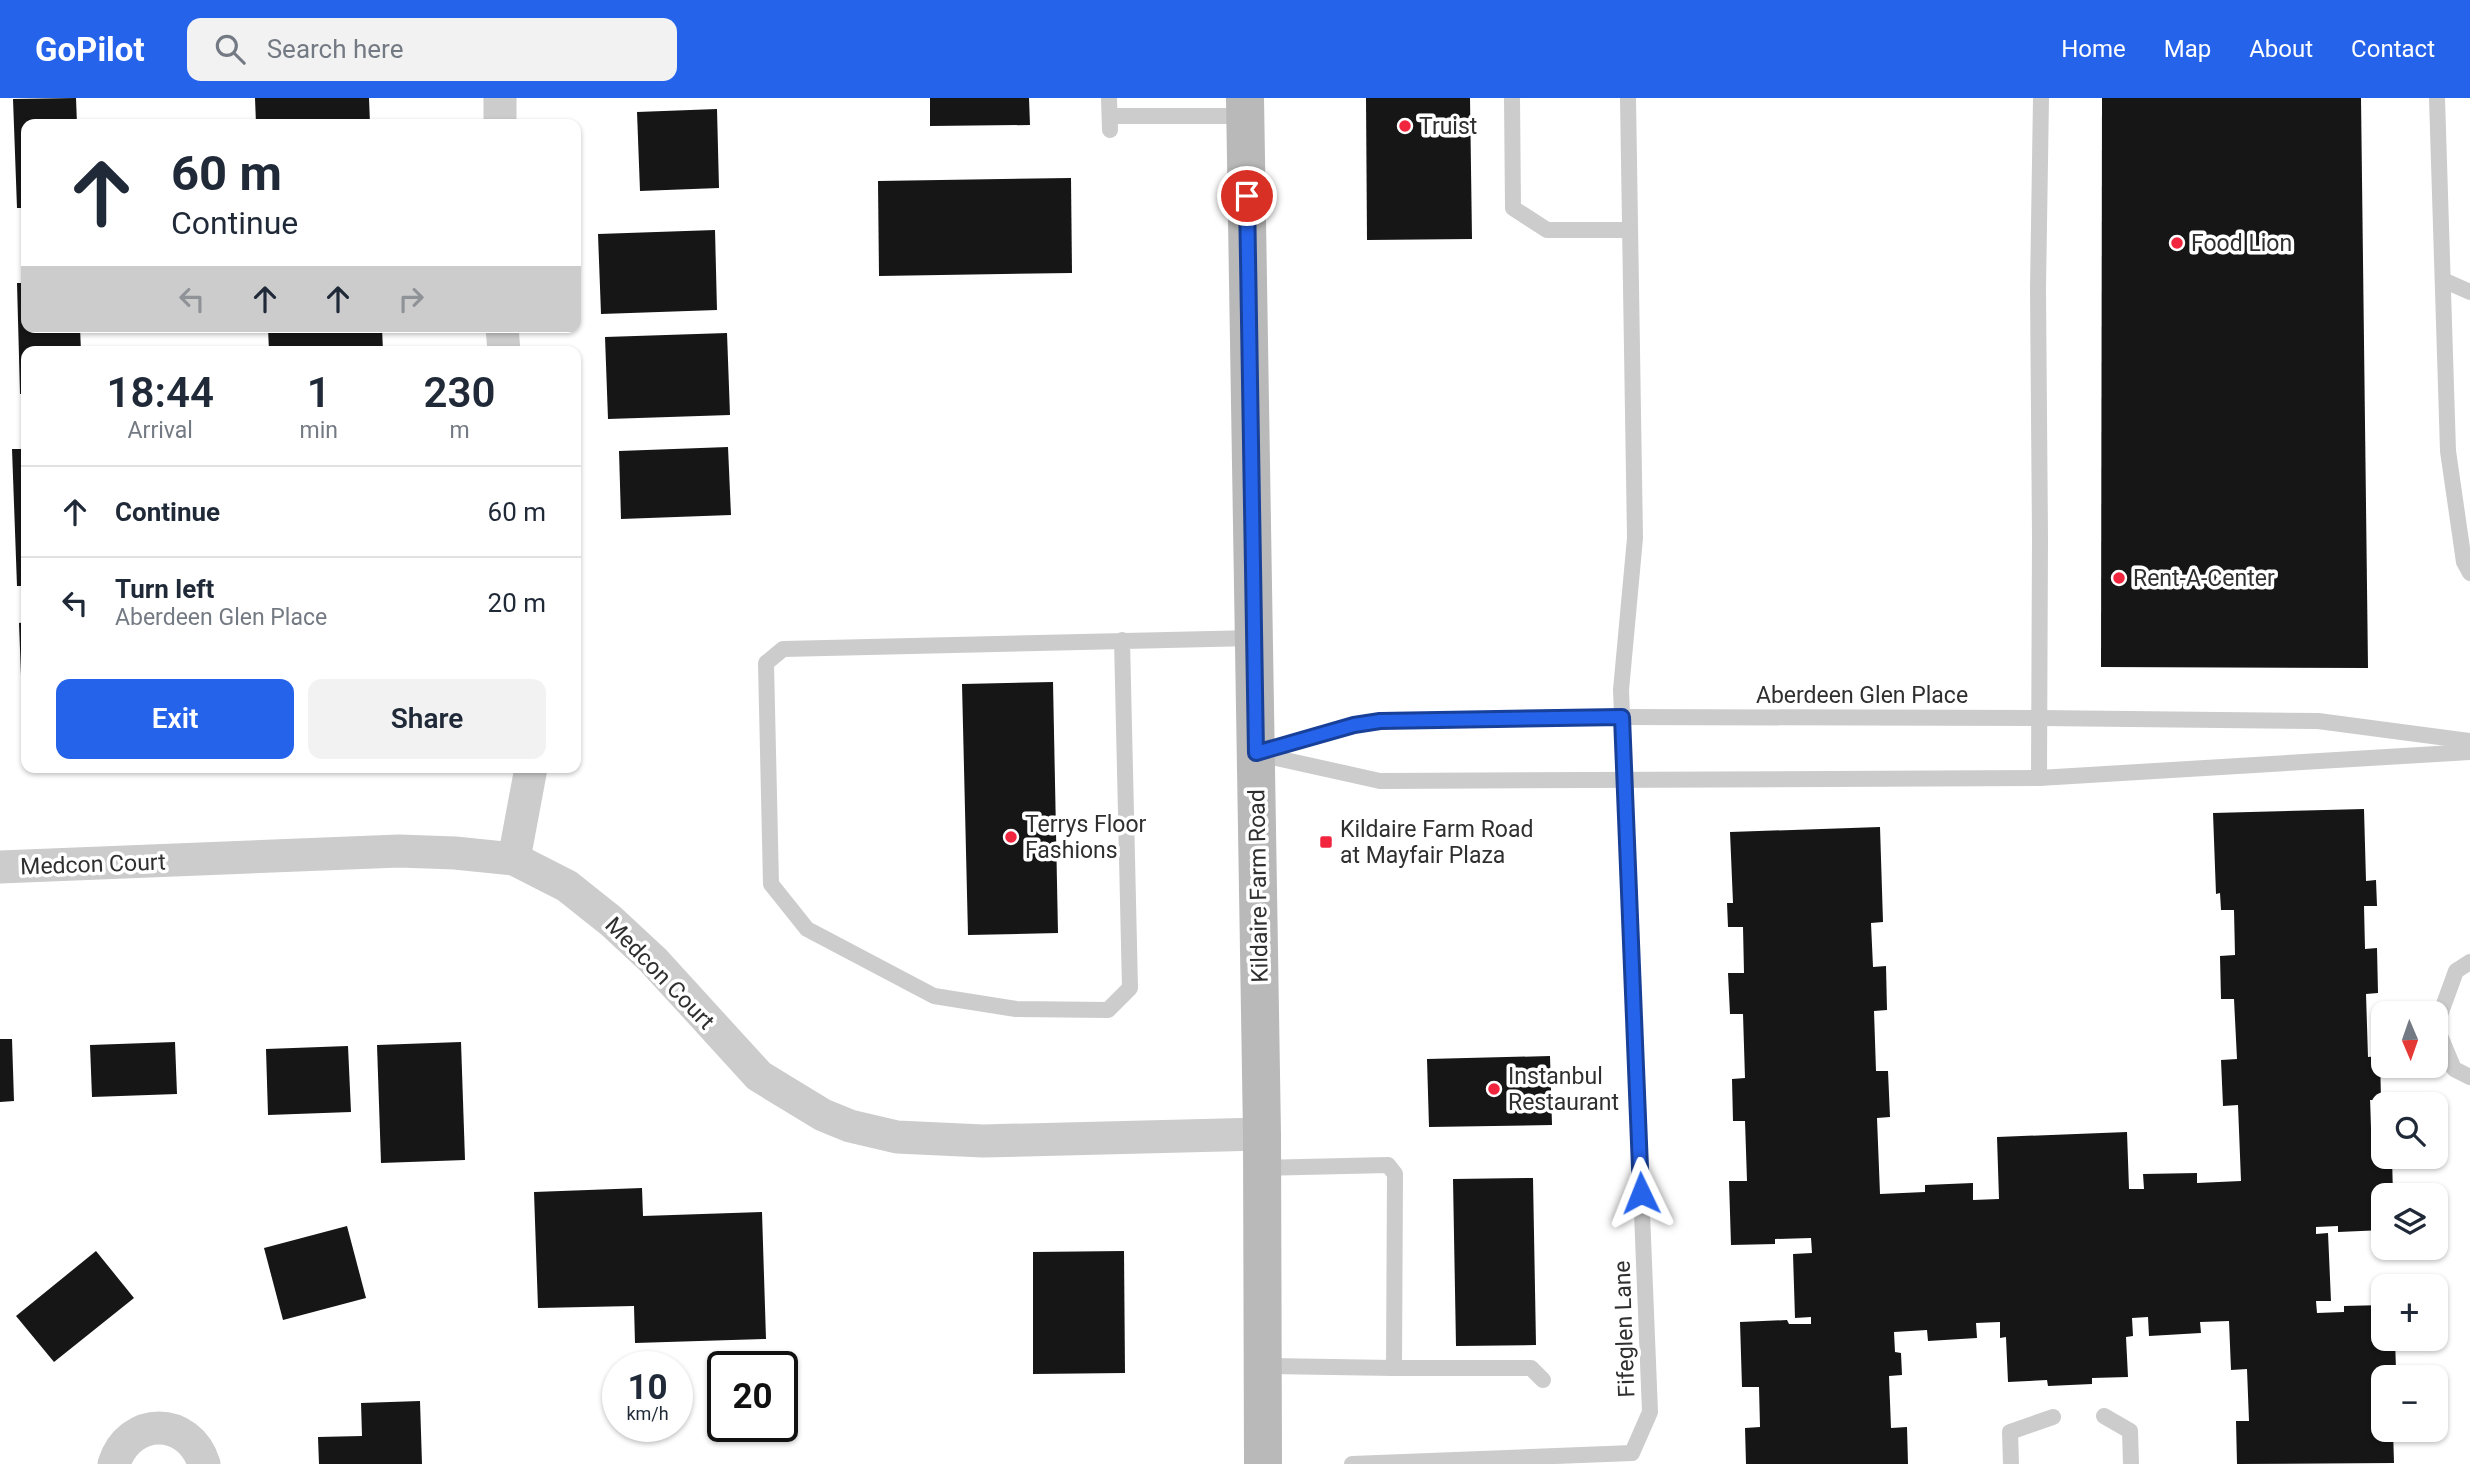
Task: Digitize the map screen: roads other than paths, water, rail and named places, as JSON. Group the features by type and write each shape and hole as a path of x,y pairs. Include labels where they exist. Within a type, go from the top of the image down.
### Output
{"main road":[{"name":"Kildaire Farm Road","path":"1245,107 1262,1151 1264,1464"}],"street":[{"path":"500,98 500,119"},
{"path":"514,859 530,773"},
{"name":"Medcon Court","path":"0,867 399,851 514,859 567,886 611,921 653,960 759,1076 823,1115 850,1126 897,1137 1262,1151"},
{"path":"114,1464 117,1453 126,1441 137,1433 152,1428 166,1428 192,1441 201,1453 204,1464"}],"lane":[{"path":"1109,98 1110,123 1245,107"},
{"path":"1512,98 1513,208 1547,230 1630,230"},
{"name":"Fifeglen Lane","path":"1352,1464 1636,1459 1650,1412 1621,690 1635,538 1628,98"},
{"path":"2039,778 2038,289 2041,98"},
{"path":"2437,98 2448,451 2464,562 2470,573"},
{"path":"2443,280 2470,292"},
{"path":"1122,640 1130,988 1108,1010 1016,1009 933,996 807,929 771,884 766,663 783,649 1122,640 1254,638"},
{"name":"Aberdeen Glen Place","path":"1256,753 1354,725 1380,721 1622,717 2318,721 2470,741"},
{"path":"1256,753 1380,780 1625,780 2039,778 2470,752"},
{"path":"2445,1001 2456,971 2470,962"},
{"path":"2448,1055 2454,1069 2470,1077"},
{"path":"1262,1151 1388,1165 1395,1174 1394,1368"},
{"path":"1263,1366 1531,1368 1543,1380"},
{"path":"2104,1416 2130,1431 2131,1464"},
{"path":"2011,1464 2010,1432 2053,1417"}],"place":[{"name":"Truist","path":"1405,126"},
{"name":"Food Lion","path":"2177,243"},
{"name":"Rent-A-Center","path":"2119,578"},
{"name":"Terrys Floor Fashions","path":"1011,837"},
{"name":"Kildaire Farm Road at Mayfair Plaza","path":"1326,842"},
{"name":"Instanbul Restaurant","path":"1494,1089"}]}
